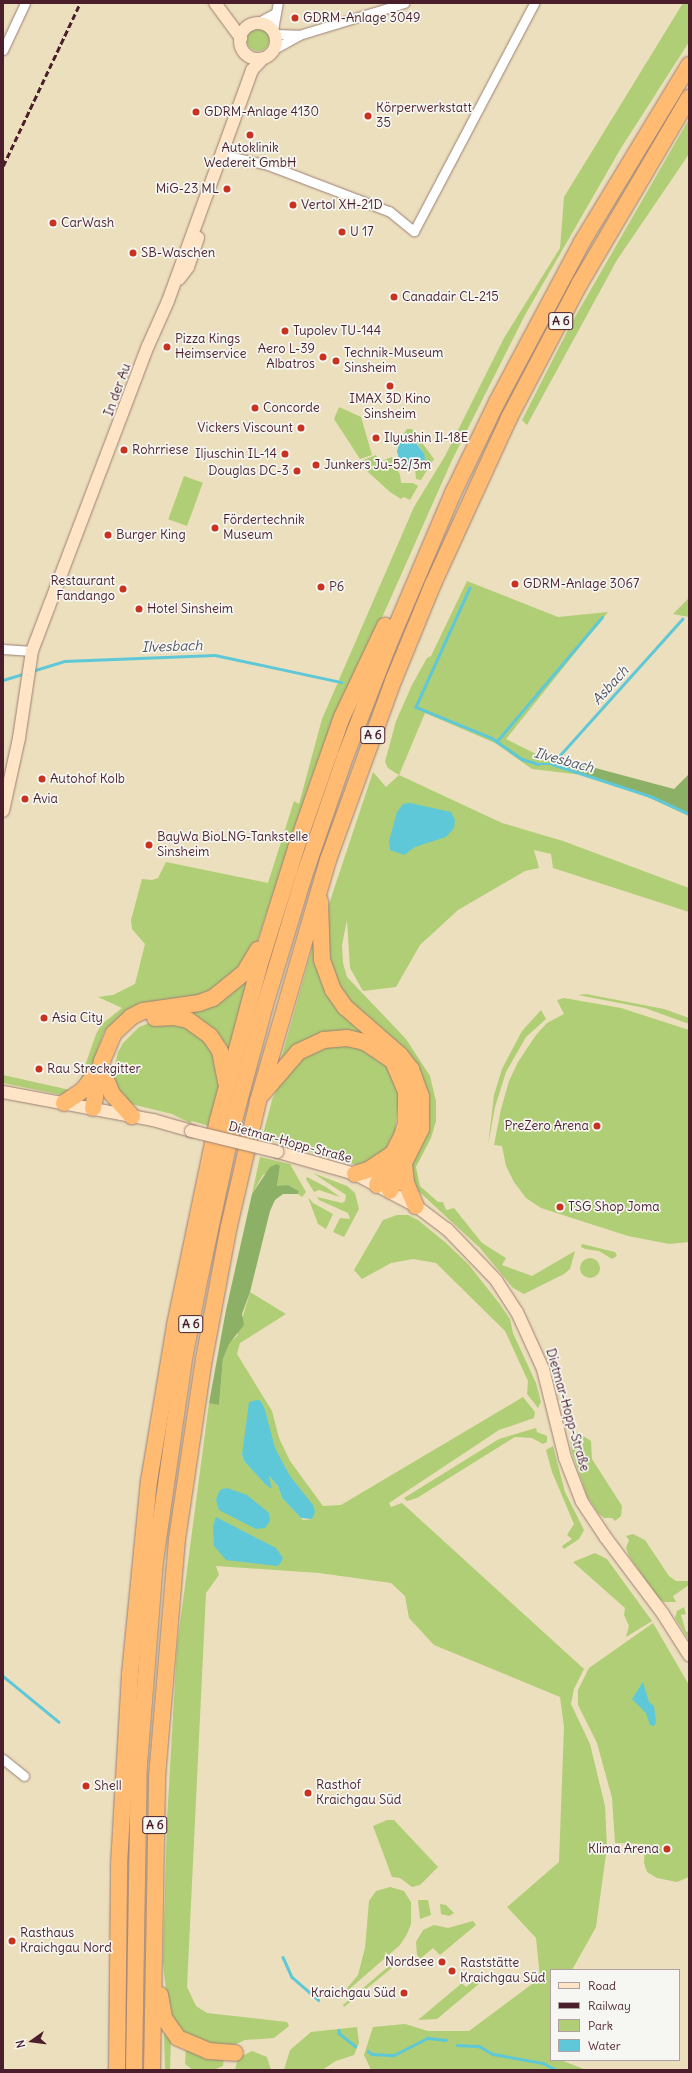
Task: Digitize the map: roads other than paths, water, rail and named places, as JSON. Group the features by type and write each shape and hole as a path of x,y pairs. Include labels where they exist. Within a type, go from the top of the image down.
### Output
{"highway":[{"name":"A 6","path":"134,2070 136,1849 144,1686 155,1562 185,1354 232,1128 269,990 304,876 345,756 417,575 473,451 547,305 615,184 689,65"},
{"name":"A 6","path":"152,2070 152,1956 158,1770 177,1539 204,1359 229,1226 258,1101 320,884 364,759 433,584 509,418 580,283 689,98"},
{"path":"117,2070 122,1798 140,1563 149,1481 175,1325 201,1195 226,1086 270,929 342,718 387,622 404,607"},
{"path":"320,884 320,943 328,979 345,1007 400,1055 411,1069 421,1097 420,1129 399,1158 384,1188"},
{"path":"97,1109 104,1075 107,1044 114,1033 131,1017 158,1008 199,1003 225,991 244,973 270,929"},
{"path":"64,1103 104,1075 125,1034 150,1019 174,1017 188,1020 210,1036 220,1051 226,1086"},
{"path":"258,1101 289,1060 310,1045 334,1038 365,1042 393,1061 406,1092 406,1123 399,1158 406,1183 416,1206"},
{"path":"104,1075 112,1094 132,1116"},
{"path":"355,1174 379,1163 399,1158"},
{"path":"120,1690 130,1605 140,1563"},
{"name":"A 6","path":"152,1956 161,2010 173,2033 186,2043 208,2051 235,2053"}],"street":[{"path":"3,50 25,3"},
{"path":"217,3 237,20 254,24 274,32 299,35"},
{"path":"217,3 241,38 243,49 250,56 263,58 274,49 299,35 404,3"},
{"path":"274,49 275,13 278,3"},
{"path":"223,155 268,165 358,199 389,212 414,231 534,3"},
{"path":"241,38 247,28 275,13"},
{"name":"In der Au","path":"250,56 252,70"},
{"name":"In der Au","path":"3,811 21,721 32,651 148,346 173,287 223,155 252,70 263,58"},
{"path":"3,649 32,651"},
{"name":"Dietmar-Hopp-Straße","path":"5,1093 132,1116 278,1152 355,1174 416,1206 447,1229 473,1254 513,1306 543,1369 565,1458 582,1502 606,1538 663,1614 689,1655"},
{"path":"3,1759 24,1776"}],"water":[{"path":"408,433 424,453 425,460 414,467 405,468 400,463 397,451 402,436"},
{"path":"410,803 451,812 455,820 454,828 446,837 415,847 404,855 390,850 389,841 397,812 403,804"},
{"path":"257,1400 261,1401 265,1410 275,1448 290,1476 313,1505 315,1512 312,1519 301,1518 282,1498 278,1486 269,1476 272,1489 265,1484 244,1461 242,1455 249,1402"},
{"path":"227,1488 247,1495 269,1513 270,1521 265,1528 256,1529 219,1510 216,1500 218,1494 220,1490"},
{"path":"216,1517 276,1548 283,1558 280,1564 277,1566 226,1560 214,1546 213,1526"},
{"path":"643,1682 649,1702 654,1706 656,1722 654,1726 650,1725 646,1713 632,1699"}],"waterway":[{"name":"Ilvesbach","path":"470,588 416,707 492,738 522,759 538,764 552,764 650,796 689,814"},
{"path":"497,741 602,617"},
{"name":"Asbach","path":"552,764 682,619"},
{"name":"Ilvesbach","path":"32,671 64,661 215,655 341,682"},
{"name":"Ilvesbach","path":"3,680 26,673"},
{"path":"3,1676 59,1722"},
{"path":"283,1957 292,1977 318,2000"},
{"path":"339,2030 339,2033 355,2046"},
{"path":"368,2051 372,2054 394,2055 428,2038 446,2040"},
{"path":"457,2045 479,2046 493,2054 543,2063 557,2070"}],"railway":[{"path":"3,166 80,3"}],"place":[{"name":"GDRM-Anlage 3049","path":"295,18"},
{"name":"GDRM-Anlage 4130","path":"196,112"},
{"name":"Körperwerkstatt 35","path":"368,116"},
{"name":"Autoklinik Wedereit GmbH","path":"250,135"},
{"name":"MiG-23 ML","path":"227,189"},
{"name":"Vertol XH-21D","path":"293,205"},
{"name":"CarWash","path":"53,223"},
{"name":"U 17","path":"342,232"},
{"name":"SB-Waschen","path":"133,253"},
{"name":"Canadair CL-215","path":"394,297"},
{"name":"Tupolev TU-144","path":"285,331"},
{"name":"Pizza Kings Heimservice","path":"167,347"},
{"name":"Aero L-39 Albatros","path":"323,357"},
{"name":"Technik-Museum Sinsheim","path":"336,361"},
{"name":"IMAX 3D Kino Sinsheim","path":"390,386"},
{"name":"Concorde","path":"255,408"},
{"name":"Vickers Viscount","path":"301,428"},
{"name":"Ilyushin Il-18E","path":"376,438"},
{"name":"Rohrriese","path":"124,450"},
{"name":"Iljuschin IL-14","path":"285,454"},
{"name":"Junkers Ju-52/3m","path":"316,465"},
{"name":"Douglas DC-3","path":"297,471"},
{"name":"Fördertechnik Museum","path":"215,528"},
{"name":"Burger King","path":"108,535"},
{"name":"GDRM-Anlage 3067","path":"515,584"},
{"name":"P6","path":"321,587"},
{"name":"Restaurant Fandango","path":"123,589"},
{"name":"Hotel Sinsheim","path":"139,609"},
{"name":"Autohof Kolb","path":"42,779"},
{"name":"Avia","path":"25,799"},
{"name":"BayWa BioLNG-Tankstelle Sinsheim","path":"149,845"},
{"name":"Asia City","path":"44,1018"},
{"name":"Rau Streckgitter","path":"39,1069"},
{"name":"PreZero Arena","path":"597,1126"},
{"name":"TSG Shop Joma","path":"560,1207"},
{"name":"Shell","path":"86,1786"},
{"name":"Rasthof Kraichgau Süd","path":"308,1793"},
{"name":"Klima Arena","path":"667,1849"},
{"name":"Rasthaus Kraichgau Nord","path":"12,1941"},
{"name":"Nordsee","path":"442,1962"},
{"name":"Raststätte Kraichgau Süd","path":"452,1971"},
{"name":"Kraichgau Süd","path":"404,1993"}]}
